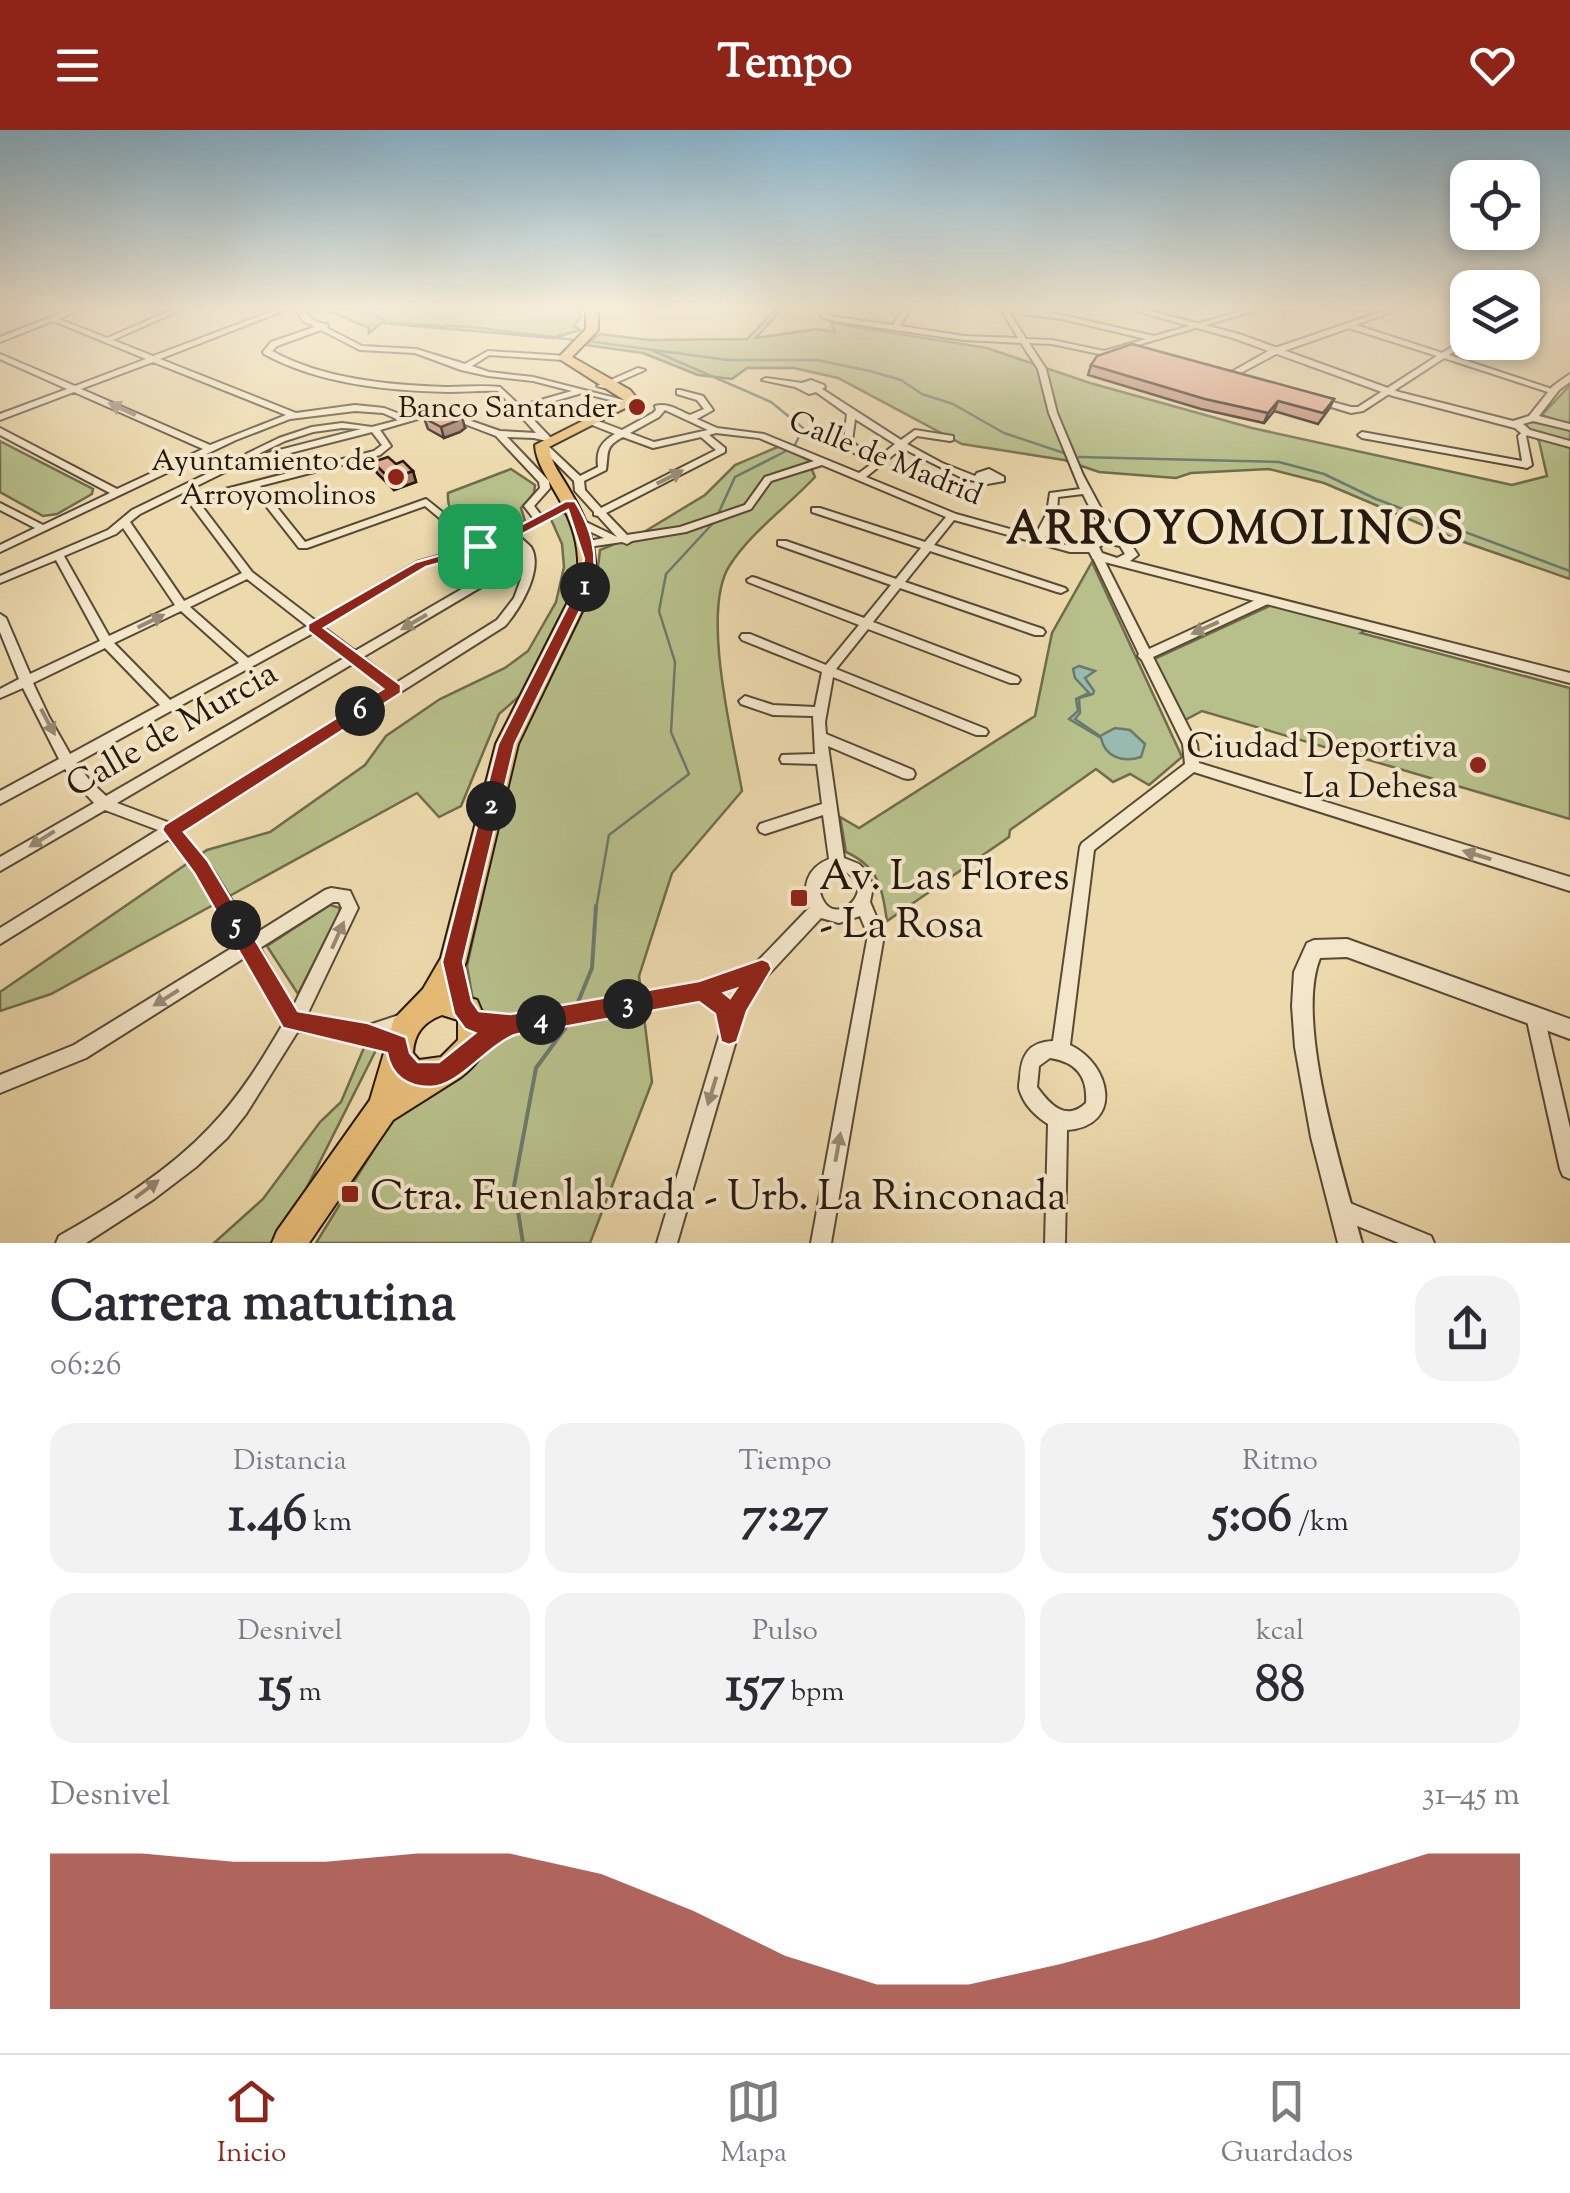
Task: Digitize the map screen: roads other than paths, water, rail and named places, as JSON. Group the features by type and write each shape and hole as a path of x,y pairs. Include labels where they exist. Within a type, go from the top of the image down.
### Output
{"main road":[{"path":"579,361 633,400"},
{"path":"382,1109 407,1033 433,998 452,962 507,744 586,584 586,542 573,491 543,457 545,443 633,400"},
{"path":"407,1033 412,1074 435,1076 463,1037 452,962"},
{"path":"407,1033 442,1002 463,1037"},
{"path":"289,1243 382,1109 463,1037"}],"street":[{"path":"11,361 209,448"},
{"path":"0,417 144,361"},
{"path":"159,361 292,414"},
{"path":"288,361 353,378 422,388 500,389 521,408 545,443"},
{"path":"445,361 464,368 633,400"},
{"path":"464,368 475,361"},
{"path":"1036,361 1042,368 1049,403 1088,491 1103,574 1190,744 1192,766"},
{"path":"1241,378 1226,374 1253,361"},
{"path":"1307,361 1385,389 1521,425 1570,444"},
{"path":"1308,396 1356,410 1433,361"},
{"path":"1453,361 1554,391"},
{"path":"521,408 608,384 641,370"},
{"path":"1521,425 1533,418 1570,377"},
{"path":"766,380 800,384 802,390 818,390 898,444 961,472 983,476"},
{"path":"680,392 700,398 709,410 692,418"},
{"name":"Calle de Madrid","path":"621,434 656,414 660,406 715,430 761,436 952,516 1038,541 1099,544 1118,540 1129,547 1121,559"},
{"path":"0,548 209,448 292,414 355,408 407,416"},
{"path":"232,465 425,414 458,418 499,434 535,435 545,443"},
{"path":"851,414 848,441 857,451 880,461"},
{"path":"1533,418 1570,428"},
{"path":"590,422 653,444 705,436 715,430"},
{"path":"0,580 59,556 126,523 136,512 182,488 313,427 334,424 372,429 386,446 384,450 192,500"},
{"path":"1362,436 1526,466 1521,425"},
{"path":"0,431 117,492"},
{"path":"499,434 544,481 544,488 529,506 538,518"},
{"path":"0,798 314,628 421,564 512,535 600,472 603,446 621,434"},
{"path":"860,477 898,444 916,434 950,438"},
{"path":"598,512 722,450 705,436"},
{"path":"586,542 606,544 660,535 748,507 768,478 822,462"},
{"path":"255,485 303,546 426,502 480,546"},
{"path":"182,488 248,574 395,689"},
{"path":"573,491 624,541"},
{"path":"1038,541 1052,513 1053,494 1088,491"},
{"path":"0,506 42,528"},
{"path":"816,510 1061,590"},
{"path":"837,865 820,737 819,712 828,671 952,516"},
{"path":"126,523 182,606 246,663"},
{"path":"0,937 501,623 516,609 528,572 528,555 521,540 512,535"},
{"path":"586,542 606,537 624,541"},
{"path":"782,543 1039,632"},
{"name":"Calle de Madrid","path":"1099,544 1121,559 1157,572 1570,678"},
{"name":"Calle de Murcia","path":"0,865 528,555"},
{"path":"59,556 106,642 169,706"},
{"path":"1103,574 1121,559"},
{"path":"0,694 248,574"},
{"path":"752,580 1014,680"},
{"path":"1144,656 1266,600"},
{"path":"0,618 26,681 69,762 102,802 171,830 201,867 292,1020 368,1034 407,1033"},
{"path":"746,637 981,732"},
{"path":"745,702 774,710 819,712"},
{"path":"820,737 908,774"},
{"path":"787,758 823,758"},
{"path":"1192,766 1570,884"},
{"path":"1061,1050 1087,846 1192,766"},
{"path":"764,828 830,807"},
{"path":"821,1243 876,935 863,904 866,886 860,874 837,865 823,869 812,882 810,893 820,908 846,915 863,904"},
{"path":"0,1084 80,1052 330,895 344,896 350,908 252,1092 219,1133 132,1201 66,1243"},
{"path":"667,1243 738,1006 762,969 820,908"},
{"path":"1350,1243 1318,1126 1306,1034 1303,973 1314,949 1347,948 1570,1029"},
{"path":"463,1037 699,992 762,969"},
{"path":"699,992 713,997 725,1008 729,1034"},
{"path":"1534,1016 1570,1169"},
{"path":"463,1037 511,1025"},
{"path":"368,1034 407,1033"},
{"path":"1061,1050 1088,1066 1098,1095 1089,1114 1079,1120 1058,1120 1034,1101 1026,1076 1030,1061 1038,1053 1061,1050"},
{"path":"1055,1243 1058,1120"},
{"path":"1340,1209 1424,1243"}],"water":[{"path":"1079,666 1095,671 1085,678 1094,691 1079,698 1080,713 1075,719 1100,736 1115,728 1130,730 1145,744 1141,757 1116,757 1106,750 1101,738 1069,719 1078,711 1076,699 1089,693 1075,678 1073,669"}],"waterway":[{"path":"677,361 771,402 803,428 794,447 735,477 718,514"},
{"path":"822,361 901,380 1004,433 1067,454"},
{"path":"1079,457 1279,462 1324,474 1376,499 1570,571"},
{"path":"596,909 609,835 689,774 671,732 675,662 659,611 666,574 715,521"},
{"path":"576,1007 592,968 596,906"},
{"path":"523,1243 514,1186 536,1068 569,1023"}],"place":[{"name":"Banco Santander","path":"637,407"},
{"name":"Ayuntamiento de Arroyomolinos","path":"396,477"},
{"name":"Ciudad Deportiva La Dehesa","path":"1478,765"},
{"name":"Av. Las Flores - La Rosa","path":"799,898"},
{"name":"Ctra. Fuenlabrada - Urb. La Rinconada","path":"350,1194"}],"district":[{"name":"ARROYOMOLINOS","path":"1236,527"}]}
